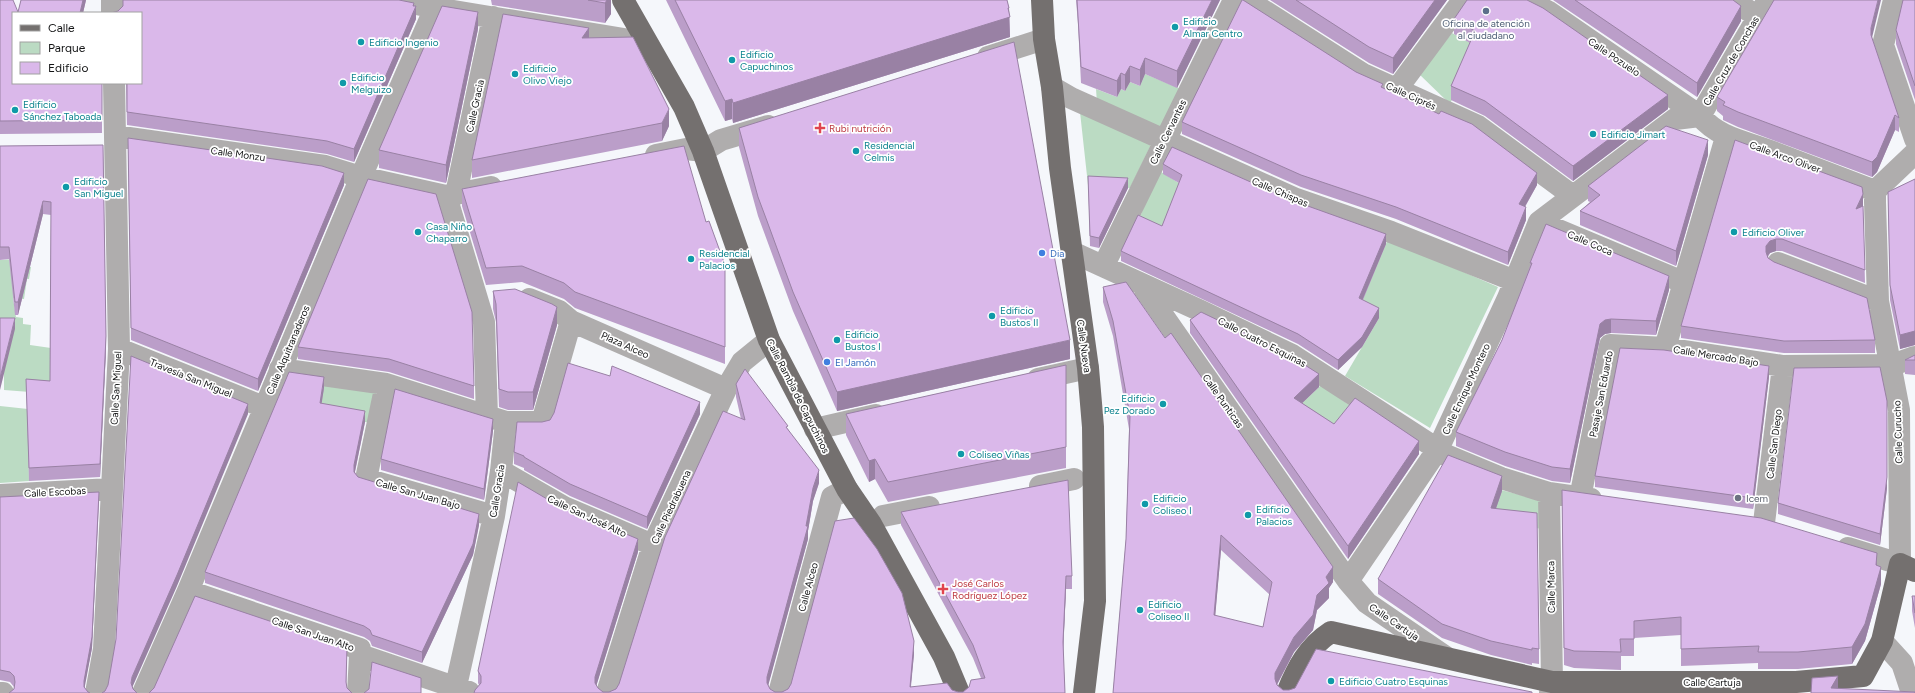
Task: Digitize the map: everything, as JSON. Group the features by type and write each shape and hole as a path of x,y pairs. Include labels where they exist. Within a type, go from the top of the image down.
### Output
{"main road":[{"name":"Calle Rambla de Capuchinos","path":"623,0 646,43 684,107 703,150 768,340 846,489 871,524 944,657 959,693"},
{"name":"Calle Nueva","path":"1042,0 1044,39 1052,87 1060,168 1088,368 1093,427 1095,601 1084,693"},
{"name":"Calle Cartuja","path":"1287,693 1296,670 1317,641 1331,632 1446,657 1551,687 1796,688 1863,676 1882,641 1907,568"}],"street":[{"path":"112,0 112,12"},
{"path":"399,0 435,4 493,17 646,43"},
{"name":"Calle Cervantes","path":"1104,265 1234,0"},
{"name":"Calle Ciprés","path":"1247,0 1363,74 1478,126 1573,196"},
{"path":"1396,89 1463,0"},
{"name":"Calle Pozuelo","path":"1526,0 1553,6 1700,116"},
{"path":"1732,0 1762,8"},
{"path":"1894,0 1883,45 1915,140"},
{"name":"Calle Alquitranaderos","path":"143,693 188,591 264,407 435,4"},
{"name":"Calle Cruz de Conchas","path":"1573,196 1675,120 1700,116 1762,8"},
{"name":"Calle Gracia","path":"463,691 501,472 484,322 493,297 451,195 493,17"},
{"path":"972,62 1044,39"},
{"name":"Calle San Miguel","path":"96,693 104,649 118,349 114,84"},
{"name":"Calle Chispas","path":"1052,87 1071,98 1164,141 1296,199 1391,232 1515,281"},
{"name":"Calle Arco Oliver","path":"1700,116 1706,123 1726,137 1768,150 1876,191"},
{"path":"640,158 686,149 703,150 721,140 790,119"},
{"name":"Calle Mercado Bajo","path":"1726,137 1665,348 1783,366 1892,365 1915,357"},
{"name":"Calle Monzu","path":"92,145 115,140 326,166 361,177 451,195"},
{"path":"1876,191 1915,153"},
{"path":"451,195 510,184"},
{"name":"Calle Curucho","path":"1876,191 1878,301 1892,365 1899,410 1907,568"},
{"path":"1539,222 1573,196"},
{"name":"Calle Coca","path":"1539,222 1685,283"},
{"name":"Calle Enrique Montero","path":"1348,581 1438,449 1515,281 1539,222"},
{"name":"Calle Punticas","path":"1072,252 1104,265 1141,284 1348,581"},
{"path":"1778,263 1878,301"},
{"name":"Calle Cuatro Esquinas","path":"1141,284 1292,355 1448,456 1501,478 1549,493 1611,502"},
{"name":"Plaza Alceo","path":"493,297 517,294 559,311 571,321 726,389"},
{"path":"280,369 386,384 496,419 542,422 571,321"},
{"name":"Calle Piedrabuena","path":"607,693 653,545 726,389 742,362 768,340"},
{"name":"Pasaje San Eduardo","path":"1580,498 1610,345 1665,348"},
{"name":"Travesía San Miguel","path":"118,349 264,407"},
{"name":"Calle San Diego","path":"1764,523 1783,366"},
{"path":"1022,382 1088,368"},
{"name":"Calle San Juan Bajo","path":"386,384 366,479 494,516"},
{"path":"815,429 898,410"},
{"name":"Calle San José Alto","path":"501,472 564,507 653,545"},
{"path":"1020,490 1074,479"},
{"name":"Calle Escobas","path":"0,495 111,489"},
{"name":"Calle Alceo","path":"779,693 832,497 846,489"},
{"name":"Calle Marca","path":"1549,493 1551,687"},
{"path":"883,516 952,503"},
{"path":"1741,520 1764,523 1786,529"},
{"path":"1830,543 1907,568"},
{"name":"Calle Cartuja","path":"1348,581 1367,603 1446,657"},
{"name":"Calle San Juan Alto","path":"188,591 360,649 360,655 463,691"},
{"path":"1882,641 1902,663 1912,693"},
{"path":"358,693 360,655"}],"green space":[{"path":"1452,33 1476,46 1450,104 1419,74"},
{"path":"1145,74 1181,89 1161,132 1097,103 1096,89 1117,97 1121,89 1125,91 1130,82 1140,86"},
{"path":"1080,112 1151,145 1130,188 1088,185"},
{"path":"1158,170 1182,185 1171,236 1137,225"},
{"path":"1388,239 1498,287 1430,428 1345,376 1379,318 1359,308"},
{"path":"15,259 15,264 31,267 29,279 27,279 24,299 13,298 16,317 23,318 23,324 31,325 30,345 72,351 56,394 4,390 0,329 0,260"},
{"path":"324,383 377,388 371,423 320,414"},
{"path":"1321,385 1356,410 1331,440 1294,411"},
{"path":"0,406 28,409 29,481 0,483"},
{"path":"1501,490 1541,500 1543,529 1523,526 1483,552"}],"building":[{"path":"0,0 13,0 18,12 12,12 12,84 102,84 102,120 0,121"},
{"path":"21,0 83,0 80,12 18,12"},
{"path":"123,0 399,0 414,3 413,6 416,6 354,149 327,141 127,112 127,84 142,84 142,12 114,12 118,11 123,6"},
{"path":"588,0 607,0 605,3"},
{"path":"675,0 1007,0 1010,17 733,103 732,99 725,101"},
{"path":"1077,0 1212,0 1177,71 1145,58 1140,70 1130,66 1125,75 1121,73 1117,81 1081,67"},
{"path":"1242,0 1356,72 1383,84 1381,87 1439,114 1441,111 1472,124 1537,173 1519,204 1526,207 1508,252 1396,207 1301,175 1182,122"},
{"path":"1296,0 1435,0 1393,58 1369,47"},
{"path":"1467,0 1527,0 1543,8 1668,95 1573,166 1485,101 1451,86 1475,31 1454,19"},
{"path":"1575,0 1733,0 1741,6 1697,83"},
{"path":"1774,0 1878,0 1871,28 1871,35 1899,118 1895,115 1877,157 1872,162 1738,112 1723,105 1725,102 1717,97"},
{"path":"1903,0 1915,0 1915,86 1896,30"},
{"path":"442,6 478,12 446,165 379,150"},
{"path":"503,14 589,28 582,38 633,37 669,109 662,123 472,160"},
{"path":"1014,42 1070,340 837,392 793,292 758,197 739,128"},
{"path":"1666,126 1708,140 1676,251 1580,211 1600,195 1588,186"},
{"path":"128,138 322,166 344,173 258,379 131,328"},
{"path":"1735,140 1862,187 1863,194 1856,209 1863,206 1865,270 1782,239 1770,241 1766,246 1766,252 1768,258 1774,262 1867,298 1875,340 1784,341 1681,326"},
{"path":"103,145 106,336 100,464 29,468 26,379 50,381 51,202 43,201 18,302 15,302 9,247 0,247 0,146"},
{"path":"684,146 706,222 709,221 725,265 725,347 575,292 564,283 522,266 486,268 462,189"},
{"path":"1172,147 1291,200 1386,234 1359,298 1379,308 1362,337 1338,360 1298,334 1121,251 1138,215 1162,226 1182,175 1163,164"},
{"path":"1088,176 1128,178 1099,238 1090,236"},
{"path":"368,179 436,194 472,312 474,386 389,359 298,347"},
{"path":"1915,179 1915,331 1900,335 1890,285 1888,192"},
{"path":"1546,224 1669,276 1656,321 1611,319 1605,320 1600,324 1570,469 1552,467 1505,452 1456,432 1502,340"},
{"path":"1126,282 1165,338 1171,333 1333,567 1326,577 1329,583 1317,595 1313,615 1294,637 1275,673 1277,685 1283,690 1295,688 1316,649 1532,693 1113,693 1126,539 1130,416 1113,321 1103,287","holes":["1221,535 1272,582 1263,627 1214,615"]},
{"path":"515,289 557,307 533,392 508,392 499,389 496,304 493,291"},
{"path":"1201,312 1286,353 1319,374 1294,398 1334,424 1355,398 1419,441 1348,546 1190,320"},
{"path":"0,318 15,318 0,378"},
{"path":"1620,348 1664,350 1769,366 1753,498 1595,476"},
{"path":"1915,355 1915,360 1905,360"},
{"path":"131,356 248,404 177,575 132,677 131,683 133,689 137,693 102,693 108,685 116,639"},
{"path":"568,363 610,376 612,366 700,402 647,517 570,484 524,456 514,452 517,422 542,422 550,420 554,413"},
{"name":"Coliseo Viñas","path":"1066,365 1066,447 888,482 875,459 869,461 846,414"},
{"path":"1880,367 1887,401 1887,477 1880,534 1778,503 1794,368"},
{"path":"745,369 788,426 786,427 819,470 813,488 806,526 808,526 767,677 767,683 770,689 775,692 782,692 788,689 791,684 835,521 854,518 877,549 902,593 914,641 910,687 947,683 952,690 963,692 969,687 971,680 985,678 973,645 901,512 1068,480 1072,576 1066,576 1063,642 1065,693 474,693 481,683 481,676 478,671 518,482 559,506 638,539 595,677 595,683 603,692 609,692 616,689 619,684 665,537 723,411 745,420 736,384"},
{"path":"289,372 324,377 320,403 365,411 354,465 354,472 358,477 479,514 473,544 422,652 372,635 370,630 364,626 205,572"},
{"path":"395,389 493,419 484,489 381,459"},
{"path":"1448,455 1502,476 1491,508 1537,513 1539,649 1532,648 1532,650 1491,641 1442,624 1378,579"},
{"path":"1562,490 1761,518 1877,553 1876,565 1881,567 1865,624 1852,647 1798,652 1758,652 1759,646 1681,649 1681,617 1634,621 1634,639 1620,639 1621,652 1574,651 1564,648"},
{"path":"99,492 92,637 84,681 84,687 90,693 9,693 14,689 14,676 10,672 0,670 0,497"},
{"path":"195,596 347,647 346,682 347,688 352,693 149,693 154,688"},
{"path":"1912,596 1915,596 1915,613"},
{"path":"372,662 421,678 421,693 364,693 369,689"},
{"path":"1838,676 1831,688 1915,693 1811,693 1812,678"}],"place":[{"name":"Oficina de atención al ciudadano","path":"1486,11"},
{"name":"Edificio Almar Centro","path":"1175,27"},
{"name":"Edificio Ingenio","path":"361,42"},
{"name":"Edificio Capuchinos","path":"732,60"},
{"name":"Edificio Olivo Viejo","path":"515,74"},
{"name":"Edificio Melguizo","path":"343,83"},
{"name":"Edificio Sánchez Taboada","path":"15,110"},
{"name":"Rubi nutrición","path":"820,128"},
{"name":"Edificio Jimart","path":"1593,134"},
{"name":"Residencial Celmis","path":"856,151"},
{"name":"Edificio San Miguel","path":"66,187"},
{"name":"Casa Niño Chaparro","path":"418,232"},
{"name":"Edificio Oliver","path":"1734,232"},
{"name":"Dia","path":"1042,253"},
{"name":"Residencial Palacios","path":"691,259"},
{"name":"Edificio Bustos II","path":"992,316"},
{"name":"Edificio Bustos I","path":"837,340"},
{"name":"El Jamón","path":"827,362"},
{"name":"Edificio Pez Dorado","path":"1163,404"},
{"name":"Coliseo Viñas","path":"961,454"},
{"name":"Icem","path":"1738,498"},
{"name":"Edificio Coliseo I","path":"1145,504"},
{"name":"Edificio Palacios","path":"1248,515"},
{"name":"José Carlos Rodríguez López","path":"943,589"},
{"name":"Edificio Coliseo II","path":"1140,610"},
{"name":"Edificio Cuatro Esquinas","path":"1331,681"}]}
